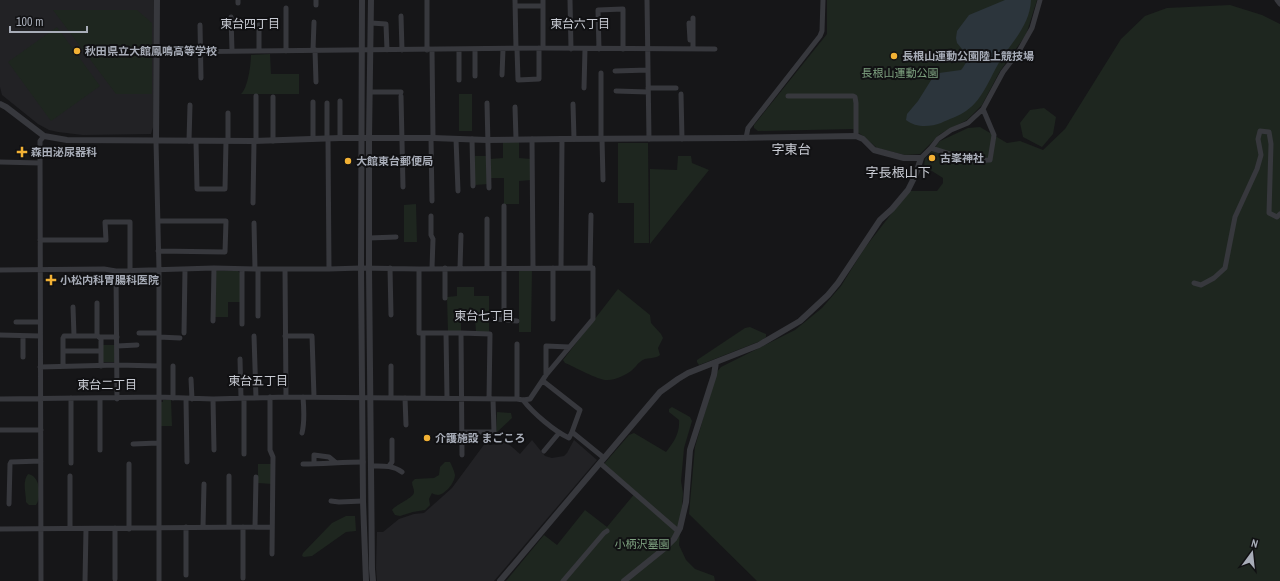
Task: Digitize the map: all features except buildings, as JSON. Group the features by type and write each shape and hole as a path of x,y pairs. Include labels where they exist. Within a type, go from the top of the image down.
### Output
{"street":[{"path":"158,0 156,141 159,270 158,443 160,581"},
{"path":"362,0 360,138 363,501 366,581"},
{"path":"371,0 369,138 369,398 373,581"},
{"path":"427,0 432,138 432,201"},
{"path":"515,0 518,80 539,80 543,0"},
{"path":"570,0 571,49"},
{"path":"647,0 649,139"},
{"path":"746,138 748,128 820,36 822,31 823,0"},
{"path":"500,581 660,392 688,373 759,345 800,322 828,295 838,283 880,220 892,209 908,190 922,158 930,148 938,139 951,130 968,123 983,109 1003,72 1019,51 1032,28 1040,0"},
{"path":"1277,0 1280,4"},
{"path":"515,6 543,6"},
{"path":"286,8 286,51"},
{"path":"599,49 598,10 622,9 623,49"},
{"path":"401,16 402,50"},
{"path":"231,17 232,51"},
{"path":"692,49 693,18"},
{"path":"314,22 316,82"},
{"path":"371,23 386,24 387,50"},
{"path":"689,23 692,49"},
{"path":"200,24 200,78"},
{"path":"259,25 259,51"},
{"path":"157,52 541,48 715,49"},
{"path":"459,49 459,80"},
{"path":"475,49 475,76"},
{"path":"502,49 502,75"},
{"path":"584,88 585,49"},
{"path":"615,71 648,70"},
{"path":"601,73 603,180"},
{"path":"616,92 676,88"},
{"path":"370,92 401,94 402,187"},
{"path":"680,94 682,138"},
{"path":"254,202 256,96"},
{"path":"273,96 273,140"},
{"path":"788,96 855,97 856,136"},
{"path":"340,101 340,138"},
{"path":"313,102 313,139"},
{"path":"487,103 489,188"},
{"path":"0,104 44,136 67,140 255,141 340,138 432,138 487,140 856,136 863,139 874,150 904,158 922,158"},
{"path":"327,104 329,269"},
{"path":"573,104 574,138"},
{"path":"189,141 190,105"},
{"path":"515,107 516,139"},
{"path":"930,148 974,161 990,160 994,135 983,109"},
{"path":"196,141 197,189 225,189 228,113"},
{"path":"1194,283 1201,285 1214,278 1225,268 1235,217 1257,169 1261,155 1258,139 1260,131 1269,132 1271,144 1269,213 1277,217 1280,214"},
{"path":"41,581 40,141 44,136"},
{"path":"561,268 562,138"},
{"path":"456,139 458,191"},
{"path":"532,139 533,268"},
{"path":"472,140 473,186"},
{"path":"0,162 40,163"},
{"path":"504,206 504,320"},
{"path":"590,268 591,215"},
{"path":"431,216 431,235 433,239 432,268"},
{"path":"487,219 487,268"},
{"path":"158,221 226,221 225,252 158,251"},
{"path":"40,240 106,240 105,222 130,222 130,270"},
{"path":"254,223 258,316"},
{"path":"460,268 461,235"},
{"path":"369,238 396,237"},
{"path":"0,270 104,269 116,271 214,268 593,268 593,319 546,375 530,399 314,397 213,399 158,397 0,399"},
{"path":"213,321 214,268"},
{"path":"390,268 391,315"},
{"path":"445,268 445,298"},
{"path":"553,268 553,319"},
{"path":"184,333 185,269"},
{"path":"242,269 242,324"},
{"path":"285,269 286,397"},
{"path":"419,269 419,333 490,334 491,399 494,432 462,432"},
{"path":"116,271 117,398"},
{"path":"97,303 98,337 101,339 101,366"},
{"path":"73,307 74,336"},
{"path":"495,319 517,320"},
{"path":"16,322 40,322"},
{"path":"139,333 180,338"},
{"path":"423,333 423,398"},
{"path":"446,333 446,398"},
{"path":"461,333 462,455"},
{"path":"0,335 40,336"},
{"path":"23,336 23,357"},
{"path":"63,366 64,336 116,337"},
{"path":"254,336 256,398"},
{"path":"285,336 312,336 314,397"},
{"path":"517,344 517,399"},
{"path":"117,346 137,345"},
{"path":"546,375 546,346 569,347"},
{"path":"63,351 101,351"},
{"path":"240,358 243,398 244,454"},
{"path":"624,581 665,548 674,539 678,531 686,502 690,450 714,375 716,362"},
{"path":"40,367 117,365 159,366"},
{"path":"173,366 173,398"},
{"path":"391,366 391,398"},
{"path":"186,462 191,379"},
{"path":"523,400 528,407 559,433 569,438 580,410 543,380"},
{"path":"270,397 270,450 273,457 272,554"},
{"path":"302,433 304,426 303,397"},
{"path":"71,398 71,463"},
{"path":"100,398 100,450"},
{"path":"405,398 406,425"},
{"path":"213,399 214,450"},
{"path":"0,430 41,430"},
{"path":"572,432 678,531"},
{"path":"544,451 559,433"},
{"path":"389,466 392,462 392,440"},
{"path":"133,444 158,443"},
{"path":"314,464 314,455 329,457 335,462"},
{"path":"9,504 11,462 41,461"},
{"path":"303,464 363,462"},
{"path":"129,464 129,529"},
{"path":"370,466 389,466 402,472"},
{"path":"70,476 70,528"},
{"path":"229,476 229,527"},
{"path":"255,527 256,477"},
{"path":"203,527 204,484"},
{"path":"331,501 363,501"},
{"path":"0,528 129,529 159,527 272,527"},
{"path":"186,527 186,575"},
{"path":"243,527 243,578"},
{"path":"115,528 115,579"},
{"path":"85,581 86,529"},
{"path":"563,581 607,531"}],"shaded area":[{"name":"秋田県立大館鳳鳴高等学校","path":"0,0 154,0 154,124 151,134 83,135 49,130 38,124 2,95 0,87"},
{"path":"1005,0 1031,0 1028,16 1017,37 1003,56 978,100 963,113 941,123 928,126 919,126 906,120 907,114 918,101 933,77 939,73 961,70 964,66 967,55 957,43 956,38 957,31 969,15"},
{"path":"504,440 520,454 532,440 545,456 552,458 564,456 574,440 597,460 494,581 377,581 377,532 383,532 399,519 414,514 424,513 452,488 486,442 489,445 500,444"}],"green space":[{"name":"長根山運動公園","path":"827,0 1037,0 1026,35 1000,71 982,105 967,120 940,134 920,154 905,155 877,148 853,129 758,131 754,128 754,125 827,34"},
{"path":"1230,5 1262,15 1280,24 1280,581 757,581 689,514 695,447 716,373 721,367 795,330 822,308 841,286 864,249 909,191 937,191 943,183 943,178 924,166 925,159 940,141 968,128 980,127 1007,143 1020,141 1043,150 1065,129 1121,39 1145,16 1167,8"},
{"path":"53,10 137,10 152,23 152,94 116,94"},
{"path":"57,27 100,86 51,121 8,62"},
{"path":"270,54 271,74 299,74 299,94 241,94 246,87 250,70 251,55"},
{"path":"459,94 472,94 472,131 459,131"},
{"path":"1044,108 1056,117 1053,134 1042,147 1023,137 1020,123 1030,110"},
{"path":"503,142 519,142 519,158 531,159 531,180 519,181 519,204 504,204 504,178 491,178 490,159 503,158"},
{"path":"618,143 648,143 649,243 634,243 634,203 618,203"},
{"path":"475,156 487,156 488,184 475,185"},
{"path":"678,156 691,156 692,163 709,170 650,244 650,169 677,170"},
{"path":"416,204 417,242 404,242 404,205"},
{"path":"519,269 532,269 531,332 519,332"},
{"path":"238,271 241,274 240,302 228,302 228,317 215,317 215,272"},
{"path":"457,287 474,287 474,296 489,296 489,332 476,332 475,318 470,318 470,310 461,311 461,332 448,332 447,297 457,296"},
{"path":"618,289 650,315 651,323 663,338 658,348 660,355 642,360 631,371 620,377 611,380 604,380 565,363 563,360"},
{"path":"750,327 766,334 766,337 763,340 699,365 697,360 745,328"},
{"path":"103,345 115,345 115,362 103,362"},
{"path":"163,400 171,400 172,426 161,426 161,402 163,402"},
{"name":"小柄沢墓園","path":"672,407 690,417 692,421 684,448 681,481 683,493 679,545 686,560 695,569 714,576 715,581 506,581 544,535 557,545 585,510 607,527 636,492 604,464 629,435 634,433 666,452 674,441 679,429 679,420 669,412 669,409"},
{"path":"497,412 511,413 512,418 496,433"},
{"path":"445,462 450,462 455,475 450,487 438,495 432,493 429,499 430,505 425,510 400,516 395,515 392,510 413,494 414,491 412,482 415,479 434,478 439,475 440,467"},
{"path":"258,464 272,464 272,484 258,483"},
{"path":"28,474 35,478 39,487 39,497 36,505 29,505 26,502 25,480"},
{"path":"346,516 355,516 356,531 346,532 312,556 302,556 303,553 332,523"}],"place":[{"name":"秋田県立大館鳳鳴高等学校","path":"77,51"},
{"name":"長根山運動公園陸上競技場","path":"894,56"},
{"name":"森田泌尿器科","path":"22,152"},
{"name":"古峯神社","path":"932,158"},
{"name":"大館東台郵便局","path":"348,161"},
{"name":"小松内科胃腸科医院","path":"51,280"},
{"name":"介護施設 まごころ","path":"427,438"}],"district":[{"name":"東台四丁目","path":"250,24"},
{"name":"東台六丁目","path":"580,24"},
{"name":"字東台","path":"791,149"},
{"name":"字長根山下","path":"898,172"},
{"name":"東台七丁目","path":"484,316"},
{"name":"東台五丁目","path":"258,381"},
{"name":"東台二丁目","path":"107,385"}]}
